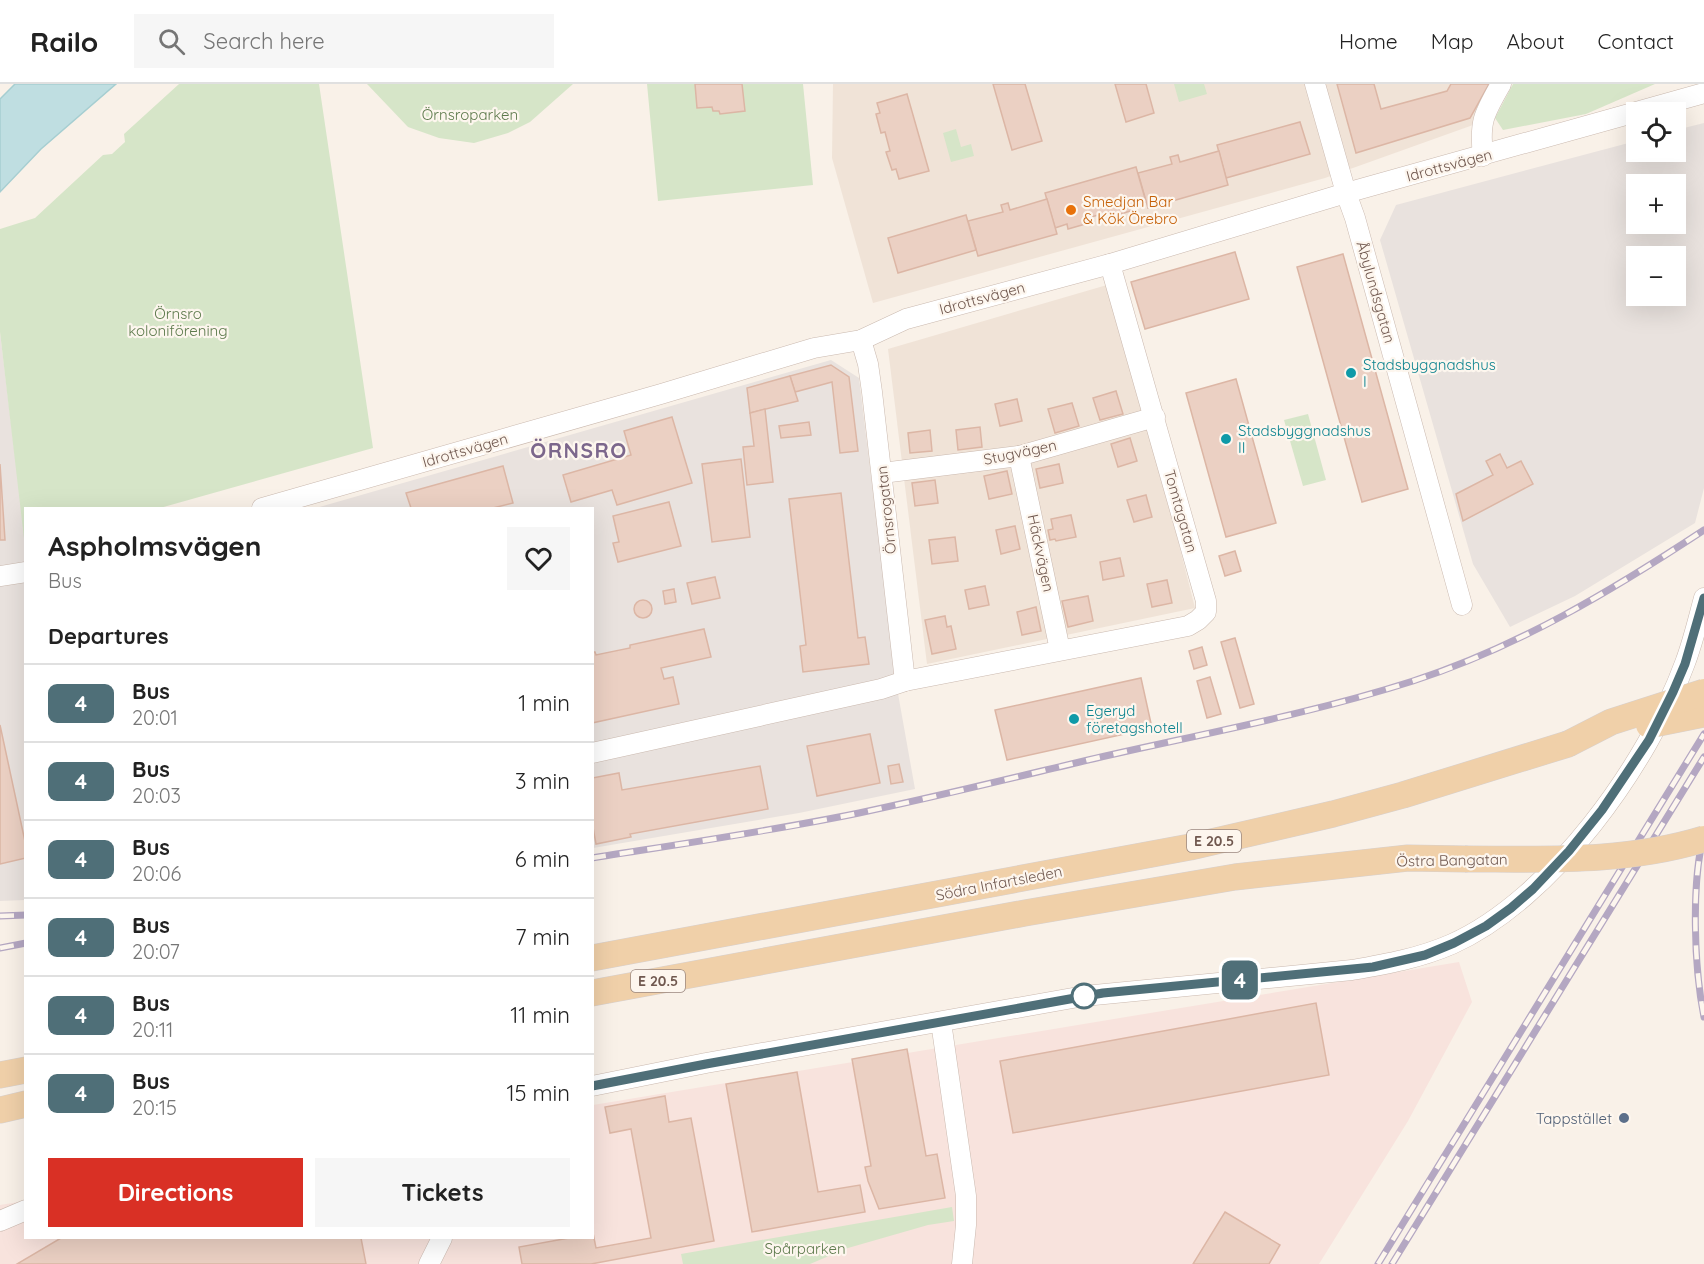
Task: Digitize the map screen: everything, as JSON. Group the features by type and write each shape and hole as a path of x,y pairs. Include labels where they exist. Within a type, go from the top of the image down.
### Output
{"main road":[{"path":"1568,744 1611,722 1704,692"},
{"path":"1568,744 1704,714"},
{"name":"Södra Infartsleden","path":"594,958 1190,847 1333,814 1403,795 1568,744"},
{"name":"Östra Bangatan","path":"1465,864 1611,857 1655,851 1704,839"},
{"path":"1465,864 1580,870 1704,854"},
{"name":"E 20.5","path":"594,993 1199,882 1318,867 1353,865 1407,870 1465,864"},
{"path":"0,1075 24,1070"},
{"path":"0,1110 24,1104"}],"street":[{"name":"Åbylundsgatan","path":"1315,84 1355,218 1462,605"},
{"path":"1484,156 1480,134 1483,116 1501,84"},
{"name":"Idrottsvägen","path":"266,507 814,348 861,340 906,319 1110,264 1346,193 1484,156 1695,91"},
{"name":"Tomtagatan","path":"1060,650 1188,626 1206,612 1206,602 1155,417 1110,264"},
{"name":"Örnsrogatan","path":"861,340 868,364 905,681"},
{"name":"Stugvägen","path":"882,473 1019,456 1155,417"},
{"name":"Häckvägen","path":"1019,456 1060,650"},
{"path":"0,576 24,572"},
{"path":"594,1086 981,1013 1103,993 1352,970 1395,963 1425,955 1454,943 1486,926 1511,908 1569,851 1602,810 1649,740 1673,692 1685,664 1704,598"},
{"path":"594,753 881,689 905,681 1060,650"},
{"path":"941,1022 966,1196 962,1264"},
{"path":"0,1221 24,1211"},
{"path":"429,1264 442,1239"}],"shaded area":[{"path":"833,84 1495,84 1473,125 1325,178 873,303 832,158"},
{"path":"1704,123 1704,488 1695,523 1575,596 1510,627 1473,564 1380,240 1396,205 1626,144 1626,162 1686,162 1686,128"},
{"path":"1107,285 1195,608 927,664 888,349"},
{"path":"0,332 24,530 24,900 0,901"},
{"path":"831,360 859,378 897,688 915,789 799,813 594,848 594,507 319,507"},
{"path":"1459,962 1472,1002 1408,1121 1319,1264 0,1264 0,1205 24,1201 24,1239 594,1239 594,1105"}],"green space":[{"name":"Örnsro koloniförening","path":"179,84 319,84 373,448 164,507 24,507 24,538 0,332 0,229 35,218 103,155 112,154 125,142 124,134"},
{"name":"Örnsroparken","path":"367,84 573,84 530,122 508,133 474,143 439,138 408,127"},
{"path":"647,84 803,84 813,185 658,201"},
{"path":"1174,84 1204,84 1207,94 1179,102"},
{"path":"1513,84 1655,84 1586,114 1503,130 1495,118"},
{"path":"956,129 961,147 971,144 974,156 951,162 943,133"},
{"path":"1308,414 1326,480 1303,486 1284,420"},
{"name":"Spårparken","path":"952,1207 954,1221 928,1225 848,1248 810,1264 683,1264 681,1254"}],"water":[{"path":"15,84 116,84 41,149 0,192 0,99"}],"building":[{"path":"695,84 742,84 745,111 720,114 719,111 713,111 712,107 697,108"},
{"path":"993,84 1025,84 1042,141 1012,150"},
{"path":"1115,84 1146,84 1154,113 1126,122"},
{"path":"1337,84 1374,84 1381,109 1447,91 1451,84 1489,84 1470,118 1356,153"},
{"path":"907,94 929,171 899,179 896,169 892,170 886,152 890,151 885,132 881,133 876,114 880,113 877,103"},
{"path":"1300,122 1310,154 1226,178 1217,145"},
{"path":"1219,151 1228,185 1148,208 1138,173 1172,164 1170,157 1178,155 1180,162"},
{"path":"1136,167 1146,202 1131,206 1133,210 1112,217 1110,212 1087,218 1089,223 1068,229 1067,224 1055,228 1045,193"},
{"path":"1047,199 1057,234 978,256 968,221 1003,212 1001,205 1008,203 1010,210"},
{"path":"966,215 976,250 898,273 888,238"},
{"path":"1235,252 1249,299 1145,329 1131,282"},
{"name":"Stadsbyggnadshus I","path":"1343,254 1408,489 1362,502 1297,267"},
{"path":"831,365 849,377 858,451 840,453 832,382 795,392 790,376"},
{"path":"790,376 798,401 750,413 747,388"},
{"name":"Stadsbyggnadshus II","path":"1236,379 1276,523 1226,537 1186,393"},
{"path":"1116,391 1123,414 1100,420 1093,398"},
{"path":"1017,399 1022,421 1000,426 995,404"},
{"path":"1072,403 1079,426 1055,433 1048,409"},
{"path":"765,409 773,482 747,485 743,447 754,446 750,413"},
{"path":"672,417 692,483 617,505 612,490 571,502 563,475 631,455 624,431"},
{"path":"809,422 811,435 781,438 779,426"},
{"path":"980,427 982,447 958,450 956,430"},
{"path":"930,430 932,451 910,453 908,433"},
{"path":"1130,438 1137,461 1118,467 1111,444"},
{"path":"1500,454 1507,468 1521,461 1533,484 1463,521 1456,494 1493,475 1486,461"},
{"path":"741,459 750,537 712,542 702,464"},
{"path":"0,464 5,540 0,540"},
{"path":"1059,464 1063,483 1040,488 1036,469"},
{"path":"503,466 513,503 497,507 411,507 406,493"},
{"path":"1007,471 1012,494 989,499 984,476"},
{"path":"935,480 938,503 915,506 912,483"},
{"path":"841,493 858,638 865,637 869,664 803,672 800,646 806,645 789,499"},
{"path":"1146,495 1152,517 1134,522 1127,500"},
{"path":"669,502 681,546 618,562 613,543 619,542 613,516"},
{"path":"1071,515 1076,537 1050,540 1048,530 1053,529 1051,519"},
{"path":"1015,526 1020,549 1001,554 996,530"},
{"path":"955,537 958,561 932,564 929,540"},
{"path":"1235,551 1241,571 1225,576 1219,556"},
{"path":"1120,558 1124,576 1103,580 1100,562"},
{"path":"715,577 720,598 692,604 687,583"},
{"path":"1167,580 1172,603 1152,607 1147,584"},
{"path":"985,586 989,605 969,609 965,590"},
{"path":"674,589 676,602 665,604 663,591"},
{"path":"1088,596 1093,621 1068,627 1062,601"},
{"path":"639,600 647,600 652,605 650,616 639,618 634,613 634,605"},
{"path":"1036,607 1041,631 1022,635 1017,612"},
{"path":"945,616 947,627 951,626 956,649 932,654 925,620"},
{"path":"704,629 711,657 661,668 664,679 673,677 679,704 594,723 594,652 596,655 630,648 630,645"},
{"path":"1235,638 1254,704 1240,708 1221,642"},
{"path":"1202,647 1207,665 1194,669 1189,651"},
{"path":"1210,677 1221,714 1207,718 1197,681"},
{"name":"Egeryd företagshotell","path":"1141,678 1152,728 1007,760 995,710"},
{"path":"0,725 24,837 24,858 0,864"},
{"path":"870,734 880,783 817,796 807,746"},
{"path":"899,764 903,782 891,784 888,766"},
{"path":"760,766 768,809 630,834 631,837 596,844 594,778 619,773 622,790"},
{"path":"1316,1003 1329,1075 1013,1133 1000,1061"},
{"path":"907,1049 926,1156 937,1154 945,1198 879,1209 865,1167 871,1166 852,1059"},
{"path":"797,1072 818,1192 860,1185 865,1212 752,1232 726,1084"},
{"path":"665,1096 669,1122 691,1118 714,1241 591,1264 522,1264 519,1247 563,1239 594,1238 596,1248 651,1238 631,1129 610,1133 605,1107"},
{"path":"1225,1212 1280,1245 1269,1264 1193,1264"},
{"path":"59,1239 361,1239 366,1264 17,1264"}],"railway":[{"path":"594,858 859,813 1251,724 1373,693 1452,667 1527,634 1600,595 1704,530"},
{"path":"1378,1264 1704,734"},
{"path":"1392,1264 1704,757"},
{"path":"1704,834 1697,876 1695,925 1704,1017"},
{"path":"0,916 24,915"},
{"path":"0,948 24,943"}],"bus line":[{"name":"4","path":"594,1086 1041,1002 1103,993 1373,967 1425,955 1454,943 1486,926 1533,889 1569,851 1602,810 1649,740 1673,692 1685,664 1704,598"}],"place":[{"name":"Smedjan Bar & Kök Örebro","path":"1071,210"},
{"name":"Stadsbyggnadshus I","path":"1351,373"},
{"name":"Stadsbyggnadshus II","path":"1226,439"},
{"name":"Egeryd företagshotell","path":"1074,719"},
{"name":"Tappstället","path":"1624,1118"}],"district":[{"name":"ÖRNSRO","path":"579,450"}]}
